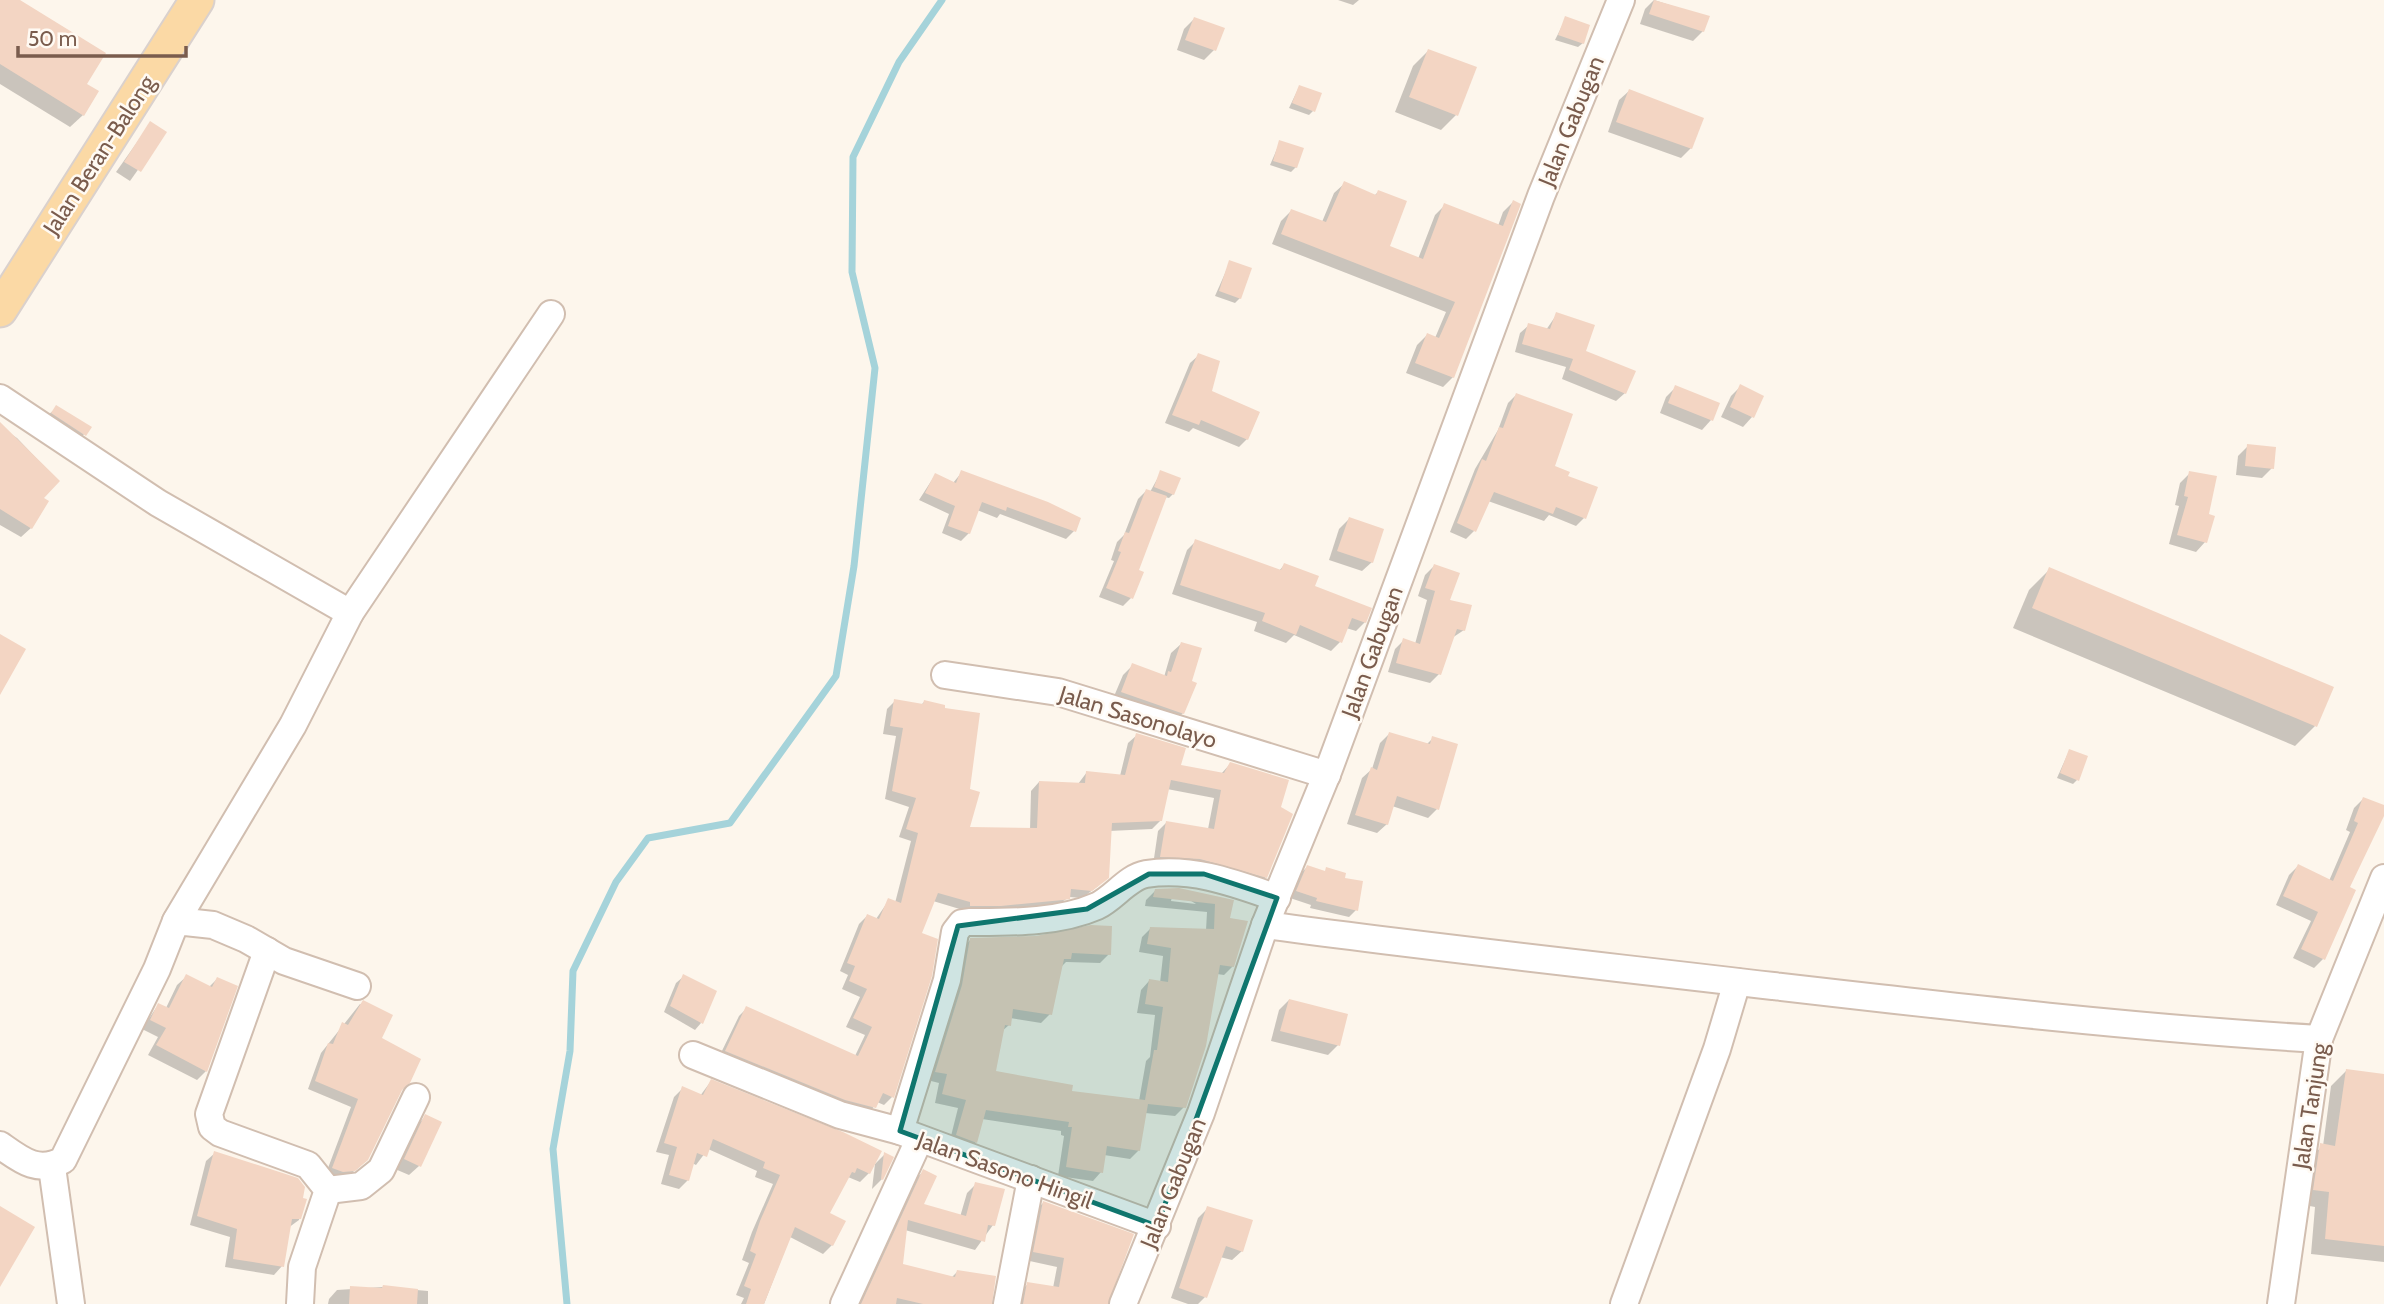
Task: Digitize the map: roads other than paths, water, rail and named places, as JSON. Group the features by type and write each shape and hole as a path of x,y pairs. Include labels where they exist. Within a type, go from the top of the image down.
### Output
{"main road":[{"name":"Jalan Beran-Balong","path":"0,310 197,0"}],"street":[{"name":"Jalan Gabugan","path":"1123,1304 1157,1226 1201,1112 1265,925 1327,775 1541,196 1620,0"},
{"path":"0,1145 26,1163 52,1167 64,1160 72,1148 157,970 176,921 293,725 350,613 551,314"},
{"path":"0,398 158,503 350,613"},
{"name":"Jalan Sasonolayo","path":"945,675 1058,691 1327,775"},
{"name":"Jalan Sasono Hingil","path":"1157,1226 909,1135 947,980 955,932 962,923 1046,918 1087,909 1115,895 1135,878 1149,874 1211,876 1277,898"},
{"name":"Jalan Tanjung","path":"2281,1304 2319,1039 2384,878"},
{"path":"176,921 213,925 284,961 357,986"},
{"path":"1265,925 1497,956 2171,1030 2319,1039"},
{"path":"267,951 209,1114 212,1128 308,1165 328,1190"},
{"path":"1624,1304 1717,1049 1737,982"},
{"path":"694,1055 840,1115 909,1135 844,1304"},
{"path":"328,1190 361,1186 381,1170 416,1097"},
{"path":"52,1167 71,1304"},
{"path":"1007,1304 1031,1179"},
{"path":"300,1304 302,1267 328,1190"}],"waterway":[{"path":"567,1304 553,1149 570,1051 573,971 616,882 648,838 730,823 836,676 854,566 875,368 852,272 853,157 899,62 942,0"}]}
